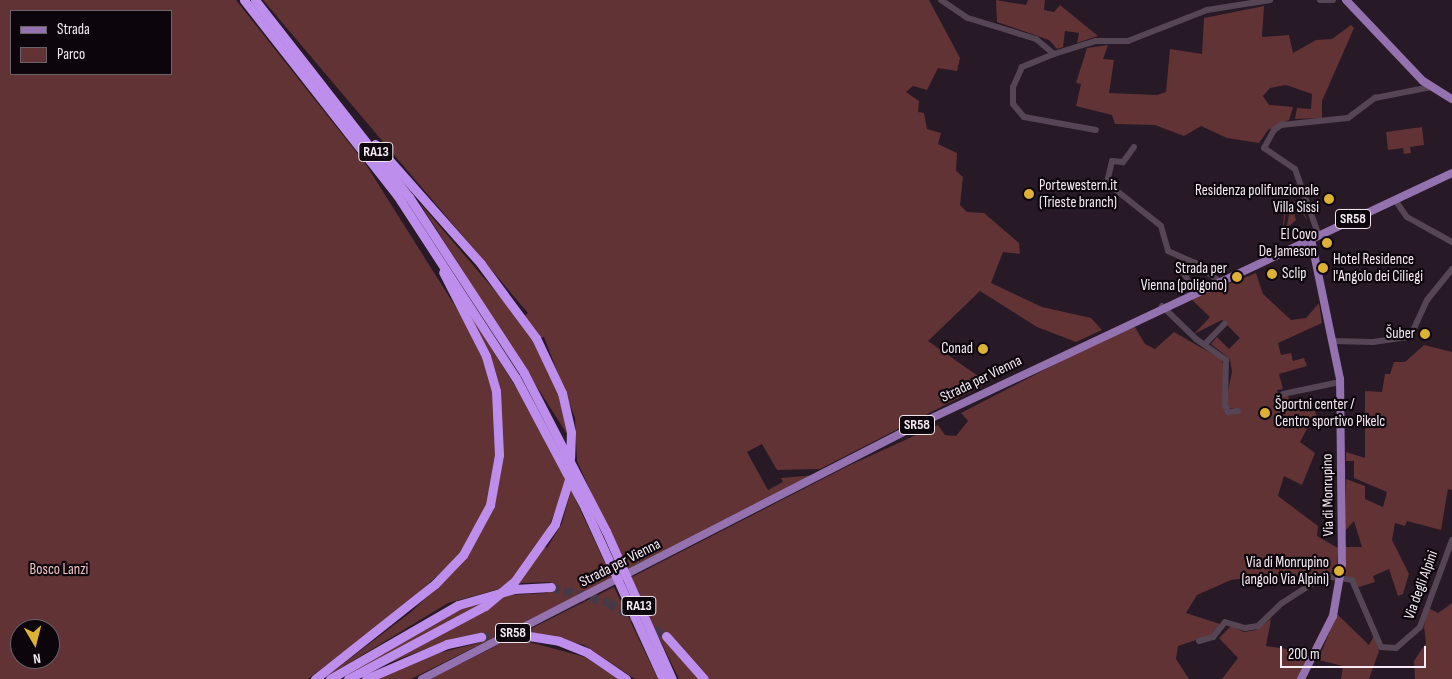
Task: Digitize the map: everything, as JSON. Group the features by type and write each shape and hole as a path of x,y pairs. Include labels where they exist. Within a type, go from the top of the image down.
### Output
{"highway":[{"name":"RA13","path":"244,0 366,153 482,315"},
{"name":"RA13","path":"255,0 339,104 409,197 547,415 672,679"},
{"path":"339,104 481,264 523,318 552,366 571,432 570,475 563,504 543,546 514,582 485,606 348,679"},
{"path":"314,679 414,603 452,567 484,519 500,455 494,384 466,315 435,250"},
{"name":"RA13","path":"603,536 663,679"},
{"path":"330,679 458,605 514,589 551,587"},
{"path":"529,636 559,641 588,652 626,679"},
{"path":"666,636 704,679"},
{"path":"366,679 447,644 481,637"}],"main road":[{"path":"1346,0 1431,87 1452,99"},
{"name":"Strada per Vienna","path":"422,679 919,424 1162,306 1452,173"},
{"name":"Via di Monrupino","path":"1301,679 1329,626 1341,577 1340,382 1315,237"}],"street":[{"path":"941,0 968,18 1036,39 1054,54"},
{"path":"1096,130 1024,117 1013,104 1013,87 1022,66 1096,41 1128,40 1207,10 1270,0"},
{"path":"1320,0 1333,0"},
{"path":"1315,237 1295,169 1264,148 1281,125 1348,118 1376,98 1431,87"},
{"path":"1134,147 1123,162 1112,162 1107,183 1161,226 1168,251 1195,263 1219,280"},
{"path":"1395,200 1407,217 1452,242"},
{"path":"1194,292 1184,273 1195,263"},
{"path":"1332,341 1373,342 1410,337 1427,300 1452,269"},
{"path":"1162,306 1226,360 1225,405 1228,412 1238,411"},
{"path":"1205,344 1224,324"},
{"path":"1283,394 1340,382"},
{"name":"Via degli Alpini","path":"1341,577 1350,579 1357,588 1381,647 1392,649 1420,627 1452,540"},
{"path":"1199,642 1213,637 1225,622 1245,628 1258,626 1316,577 1341,577"}],"green space":[{"name":"Bosco Lanzi","path":"0,0 236,0 365,163 462,317 469,313 526,403 568,481 541,545 547,548 562,523 571,490 612,578 411,679 377,679 431,655 482,642 481,633 451,639 384,665 487,610 336,679 460,608 507,595 548,593 551,582 522,583 448,603 323,679 411,612 456,570 449,565 405,605 308,679 0,679"},
{"path":"263,0 929,0 960,58 957,71 938,68 927,90 913,86 906,92 919,101 918,112 924,113 927,129 941,133 938,144 957,153 956,171 963,177 960,205 967,212 984,213 1019,243 1020,254 1003,252 991,283 1042,307 1091,318 1102,330 1076,342 1037,327 980,291 928,341 988,383 820,469 777,470 762,444 747,452 768,490 783,482 781,478 816,475 626,570 577,461 575,418 544,337 533,339 557,389 569,437 419,202 520,320 528,313"},
{"path":"996,0 1026,5 1028,0 1045,0 1044,10 1054,12 1060,5 1098,36 1077,43 1079,33 1065,31 1063,47 1057,49 1049,40 997,22"},
{"path":"1264,6 1262,37 1289,35 1293,53 1316,40 1332,39 1351,25 1354,28 1322,101 1322,118 1295,119 1297,108 1311,109 1312,94 1286,85 1270,88 1263,96 1269,105 1293,107 1289,120 1268,130 1259,143 1227,138 1201,126 1184,136 1155,125 1115,124 1112,115 1076,106 1081,84 1076,83 1087,48 1108,45 1103,59 1114,60 1109,93 1157,95 1166,92 1170,49 1202,54 1204,18"},
{"path":"1422,127 1424,145 1410,147 1411,153 1404,154 1403,148 1388,150 1386,132"},
{"path":"1306,201 1302,204 1307,221 1300,208 1293,210 1296,220 1286,229 1290,210 1286,210 1281,248 1285,203"},
{"path":"1256,273 1263,294 1291,320 1306,318 1319,303 1322,323 1278,343 1281,355 1291,353 1293,361 1304,358 1307,366 1279,374 1283,389 1277,390 1279,397 1288,396 1294,408 1315,411 1319,424 1309,425 1300,442 1315,453 1302,485 1284,476 1278,496 1318,526 1317,536 1338,548 1337,573 1312,574 1295,587 1263,576 1231,580 1197,595 1186,613 1220,624 1211,635 1178,646 1176,659 1189,679 708,679 668,634 699,679 679,679 630,578 848,466 938,425 945,435 956,436 968,421 961,413 1133,324 1145,344 1155,349 1174,332 1221,359 1226,371 1224,410 1238,409 1229,408 1226,400 1232,372 1230,359 1211,344 1217,337 1229,349 1240,338 1222,320 1194,334 1210,317 1191,299"},
{"path":"1424,345 1452,352 1452,490 1448,489 1441,530 1407,521 1405,526 1395,523 1392,540 1409,574 1403,594 1398,596 1389,569 1373,576 1375,582 1359,587 1345,575 1345,547 1362,547 1354,521 1345,531 1346,479 1365,486 1365,499 1383,507 1387,492 1354,478 1354,461 1346,461 1346,452 1365,458 1365,391 1382,392 1385,374 1390,374 1394,362 1405,362"},
{"path":"614,587 658,679 635,679 584,645 529,632 529,642 585,657 618,679 430,679"},
{"path":"1452,603 1452,679 1415,679 1414,661 1426,643 1424,627 1428,608 1438,613"},
{"path":"1337,614 1369,645 1374,636 1379,651 1369,679 1341,679 1343,666 1318,660"},
{"path":"1271,619 1266,646 1311,653 1297,679 1222,679 1238,658 1219,638 1231,626 1244,632 1256,630"}],"tunnel":[{"path":"551,587 608,602 666,636"},
{"path":"481,637 529,636"}],"place":[{"name":"Portewestern.it (Trieste branch)","path":"1029,194"},
{"name":"Residenza polifunzionale Villa Sissi","path":"1329,199"},
{"name":"El Covo De Jameson","path":"1327,243"},
{"name":"Hotel Residence l'Angolo dei Ciliegi","path":"1323,268"},
{"name":"Sclip","path":"1272,274"},
{"name":"Strada per Vienna (poligono)","path":"1237,277"},
{"name":"Šuber","path":"1425,334"},
{"name":"Conad","path":"983,349"},
{"name":"Športni center / Centro sportivo Pikelc","path":"1265,413"},
{"name":"Via di Monrupino (angolo Via Alpini)","path":"1339,571"}]}
